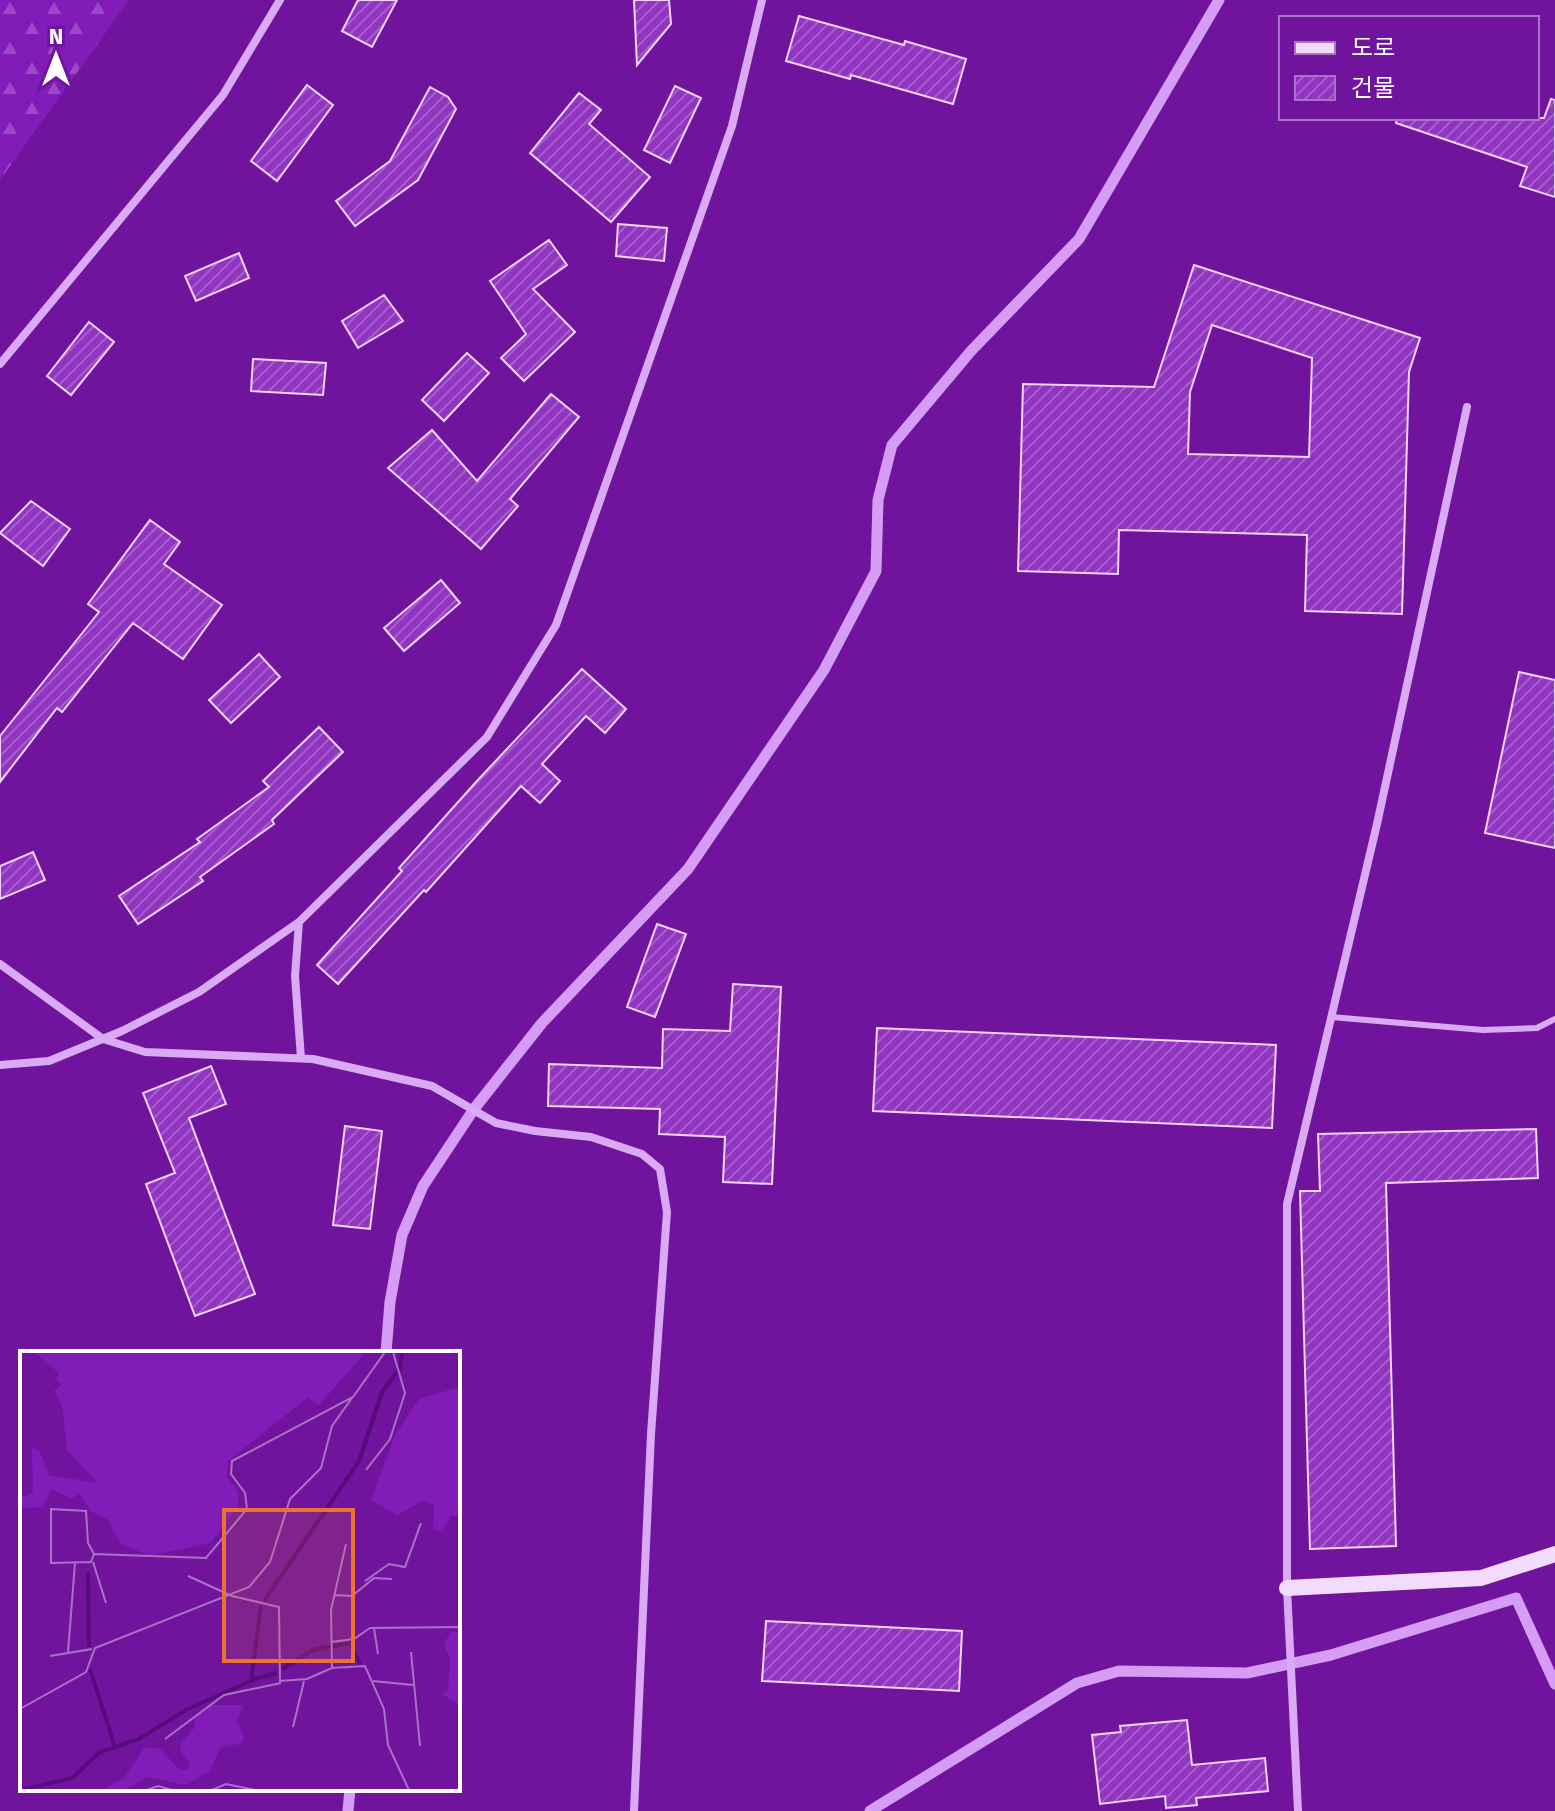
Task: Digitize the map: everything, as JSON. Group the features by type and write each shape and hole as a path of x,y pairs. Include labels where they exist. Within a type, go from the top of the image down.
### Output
{"street":[{"path":"0,364 223,95 280,0"},
{"path":"0,1065 49,1061 103,1039 199,992 299,922 487,737 556,625 732,126 762,0"},
{"path":"1298,1811 1287,1588 1287,1204 1381,809 1467,407"},
{"path":"299,922 295,976 301,1058"},
{"path":"0,964 103,1039 145,1052 301,1058 432,1086 496,1123 591,1137 642,1154 660,1169 667,1212 651,1434 634,1811"},
{"path":"1287,1588 1481,1578 1555,1554"}],"lane":[{"path":"1331,1017 1483,1030 1537,1028 1555,1019"}],"green space":[{"path":"0,0 129,0 0,180"}],"building":[{"path":"358,0 397,0 372,47 342,31"},
{"path":"634,0 669,0 671,24 637,65"},
{"path":"799,16 966,59 953,104 851,75 850,79 786,61"},
{"path":"307,85 333,105 277,181 251,161"},
{"path":"675,86 701,98 670,163 644,150"},
{"path":"430,87 448,97 456,109 418,180 355,226 336,201 390,161"},
{"path":"579,93 601,110 589,124 650,177 611,222 530,153"},
{"path":"1551,99 1555,100 1555,197 1520,186 1527,167 1396,123 1397,120 1544,118"},
{"path":"618,224 667,228 664,261 616,256"},
{"path":"549,240 567,265 533,289 575,332 524,381 501,358 526,334 490,281"},
{"path":"239,253 249,278 196,301 185,276"},
{"path":"1194,265 1420,338 1409,372 1402,614 1305,611 1307,535 1119,530 1118,574 1018,571 1023,384 1154,387","holes":["1212,325 1312,358 1309,457 1188,454 1190,392"]},
{"path":"384,295 403,321 358,348 342,321"},
{"path":"89,322 114,342 71,395 47,376"},
{"path":"467,353 489,373 444,421 422,400"},
{"path":"253,359 326,363 323,395 251,391"},
{"path":"551,394 579,417 510,499 518,506 481,549 388,468 432,430 477,481"},
{"path":"31,501 70,529 43,566 0,533"},
{"path":"150,520 180,542 164,564 222,605 183,659 133,623 62,712 57,708 0,782 0,736 99,612 88,604"},
{"path":"441,580 460,603 404,651 384,628"},
{"path":"259,654 280,677 231,723 209,700"},
{"path":"582,669 626,709 605,733 586,716 542,764 560,781 540,803 521,786 338,984 317,965 402,871 399,868"},
{"path":"1519,672 1555,680 1555,848 1485,833"},
{"path":"319,727 343,752 272,820 274,824 200,877 203,881 138,924 119,896 200,842 197,839 269,787 263,781"},
{"path":"33,852 45,880 0,899 0,866"},
{"path":"657,924 686,934 655,1017 627,1007"},
{"path":"733,984 781,987 772,1184 723,1182 725,1137 659,1134 660,1109 548,1106 549,1064 662,1068 663,1029 730,1031"},
{"path":"877,1028 1276,1045 1272,1128 873,1111"},
{"path":"211,1066 226,1104 189,1118 255,1294 195,1316 146,1184 175,1173 143,1093"},
{"path":"345,1126 382,1131 370,1229 333,1225"},
{"path":"1536,1129 1538,1178 1386,1183 1396,1546 1310,1549 1300,1191 1320,1191 1318,1134"},
{"path":"766,1621 962,1631 959,1691 762,1681"},
{"path":"1187,1720 1192,1765 1265,1758 1268,1791 1196,1798 1197,1805 1166,1808 1165,1796 1100,1804 1092,1735 1121,1732 1120,1726"}],"waterway":[{"path":"386,1351 390,1302 402,1235 423,1186 474,1109 542,1023 688,869 824,670 876,571 878,500 892,445 971,351 1079,239 1219,0"},
{"path":"870,1811 1077,1683 1119,1671 1247,1673 1331,1655 1516,1598 1555,1684"},
{"path":"348,1811 350,1791"}]}
